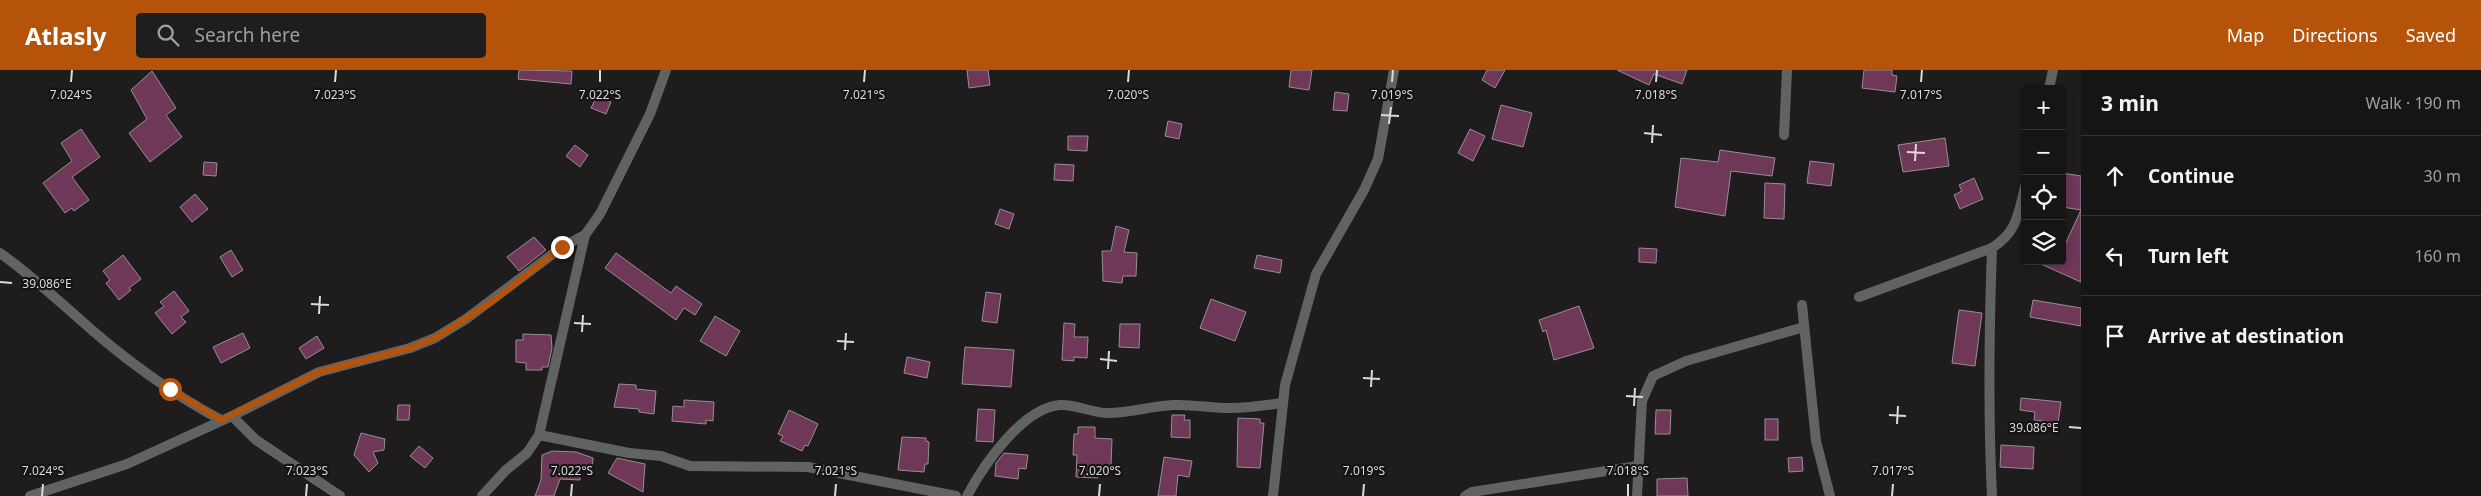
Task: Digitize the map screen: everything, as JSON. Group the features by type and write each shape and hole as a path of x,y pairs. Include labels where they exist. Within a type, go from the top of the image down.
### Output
{"street":[{"path":"482,496 506,470 533,446 539,435 585,235 600,214 650,114 666,70"},
{"path":"1274,496 1285,385 1316,274 1364,190 1378,159 1394,70"},
{"path":"1784,135 1787,70"},
{"path":"2050,85 2053,70"},
{"path":"1859,297 1992,248 2006,239 2015,223 2021,201"},
{"path":"30,496 127,464 232,416 319,372 410,348 435,338 493,301 562,247 585,235"},
{"path":"1992,248 1988,346 1988,427 1992,496"},
{"path":"0,253 38,281 77,317 126,356 193,405 221,420"},
{"path":"1802,305 1816,441 1830,496"},
{"path":"1637,496 1642,400 1653,376 1686,361 1804,327"},
{"path":"967,496 978,474 1011,435 1034,415 1057,405 1073,406 1107,413 1174,405 1230,408 1283,403"},
{"path":"232,416 256,440 340,496"},
{"path":"539,435 629,453 661,456 690,466 808,467 956,496"},
{"path":"1465,496 1472,492 1638,466"}],"building":[{"path":"519,70 572,71 571,84 518,79"},
{"path":"967,70 988,70 990,85 969,88"},
{"path":"1291,70 1312,70 1309,90 1289,87"},
{"path":"1487,70 1505,70 1495,88 1482,80"},
{"path":"1617,70 1687,70 1682,84 1654,74 1649,85"},
{"path":"1864,70 1892,70 1892,75 1897,76 1895,92 1862,88"},
{"path":"152,71 176,108 166,115 182,137 150,162 129,133 147,119 131,90"},
{"path":"1335,92 1349,94 1347,111 1333,110"},
{"path":"597,96 611,102 606,114 591,108"},
{"path":"1501,105 1532,113 1523,147 1492,139"},
{"path":"1168,121 1182,124 1179,139 1165,136"},
{"path":"81,129 100,157 72,177 89,200 74,211 72,208 65,213 43,183 72,161 61,143"},
{"path":"1470,129 1485,136 1473,161 1458,153"},
{"path":"1068,136 1088,136 1087,151 1068,150"},
{"path":"1945,138 1949,166 1903,172 1898,145"},
{"path":"575,145 588,155 580,167 566,156"},
{"path":"1720,150 1775,158 1772,176 1731,171 1725,216 1675,207 1681,158 1718,162"},
{"path":"1810,161 1834,164 1831,186 1807,183"},
{"path":"204,162 217,163 216,176 203,175"},
{"path":"1055,164 1074,165 1073,181 1054,180"},
{"path":"2066,174 2081,176 2081,210 2066,208"},
{"path":"1974,178 1983,199 1960,209 1954,195 1962,191 1959,185"},
{"path":"1765,183 1785,184 1784,219 1764,218"},
{"path":"195,194 208,209 192,222 180,207"},
{"path":"1000,209 1014,214 1009,229 995,224"},
{"path":"2081,210 2081,282 2043,265 2066,265 2066,242"},
{"path":"1116,226 1129,230 1124,252 1137,253 1136,276 1123,276 1122,283 1103,281 1102,251 1111,251"},
{"path":"534,237 546,250 519,271 507,257"},
{"path":"1639,248 1657,249 1656,263 1639,262"},
{"path":"231,250 243,270 232,277 220,257"},
{"path":"616,253 671,293 676,286 702,304 695,315 684,308 676,320 605,268"},
{"path":"123,255 141,279 129,288 131,290 119,300 106,283 110,280 103,271"},
{"path":"1257,255 1282,260 1280,273 1254,268"},
{"path":"174,291 189,311 181,317 186,322 172,334 155,313 164,306 160,302"},
{"path":"986,292 1001,294 997,323 982,321"},
{"path":"1211,299 1246,312 1235,341 1200,328"},
{"path":"2033,300 2081,308 2081,326 2030,317"},
{"path":"1579,306 1594,348 1554,360 1546,330 1543,332 1539,320"},
{"path":"1959,310 1982,313 1975,366 1952,363"},
{"path":"715,316 740,331 726,356 700,341"},
{"path":"1064,323 1075,324 1074,337 1088,337 1087,358 1074,357 1074,361 1062,360"},
{"path":"1120,324 1140,324 1139,348 1119,347"},
{"path":"243,333 250,348 221,363 213,347"},
{"path":"523,334 551,335 552,348 548,367 542,367 542,370 526,370 526,363 516,362 516,340 523,340"},
{"path":"317,336 324,348 306,359 299,348"},
{"path":"965,347 1014,350 1011,387 962,384"},
{"path":"907,357 930,362 927,378 904,373"},
{"path":"619,384 636,385 636,389 656,391 654,414 639,412 639,409 614,407"},
{"path":"2021,398 2061,402 2058,423 2034,420 2035,412 2020,410"},
{"path":"684,400 714,402 713,421 706,420 706,424 672,421 673,406 684,407"},
{"path":"398,405 410,405 409,420 397,420"},
{"path":"978,409 995,410 993,442 976,441"},
{"path":"789,410 818,424 808,446 805,445 802,451 780,441 783,436 778,434"},
{"path":"1656,410 1671,410 1670,434 1655,434"},
{"path":"1172,415 1185,415 1184,420 1190,420 1190,438 1171,437"},
{"path":"1238,418 1260,419 1260,423 1264,423 1260,468 1237,467"},
{"path":"1765,419 1778,419 1778,440 1765,440"},
{"path":"1078,427 1095,427 1095,438 1112,439 1111,466 1099,465 1098,478 1076,477 1077,455 1073,455 1074,434 1078,434"},
{"path":"361,433 385,439 384,450 373,452 378,463 369,472 354,455"},
{"path":"902,437 926,438 926,441 929,442 928,464 925,464 924,472 898,470"},
{"path":"2001,445 2034,447 2033,469 2000,467"},
{"path":"419,446 433,458 425,468 410,456"},
{"path":"552,451 576,452 593,458 592,470 580,470 580,480 560,479 554,496 535,496 541,480 542,455"},
{"path":"1004,453 1028,455 1026,469 1019,468 1018,479 995,476 996,463"},
{"path":"1164,457 1192,461 1189,477 1178,475 1176,496 1158,496"},
{"path":"1802,457 1803,471 1789,472 1788,458"},
{"path":"617,458 645,464 643,492 608,473"},
{"path":"1687,478 1688,496 1657,496 1657,479"}],"route":[{"path":"170,389 193,405 221,420 319,372 410,348 435,338 493,301 516,281 562,247"}]}
